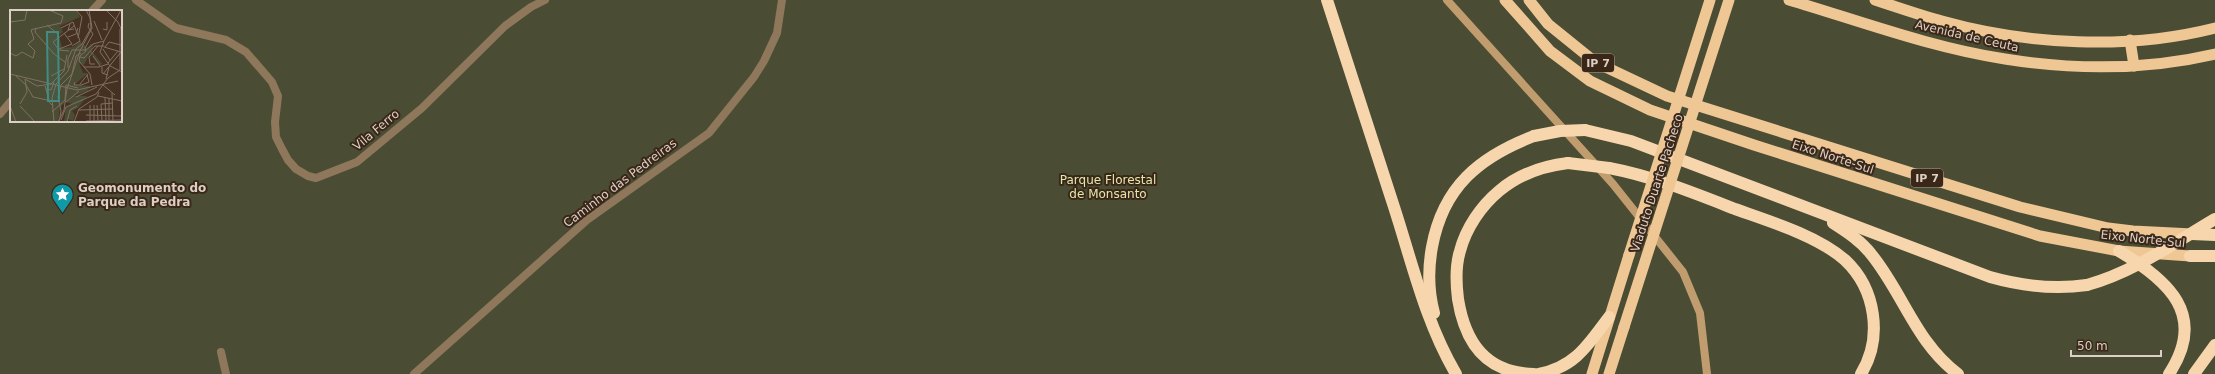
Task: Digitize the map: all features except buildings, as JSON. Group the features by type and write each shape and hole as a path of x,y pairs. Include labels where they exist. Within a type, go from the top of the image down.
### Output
{"highway":[{"path":"1326,0 1375,145 1426,312 1454,371"},
{"name":"Eixo Norte-Sul","path":"1505,0 1550,51 1590,81 1650,110 1754,146 2011,227 2069,242 2119,251 2190,256"},
{"name":"Eixo Norte-Sul","path":"1529,0 1548,24 1595,62 1667,96 1996,200 2045,214 2079,222 2133,231 2192,234"},
{"name":"Viaduto Duarte Pacheco","path":"1592,374 1614,300 1710,0"},
{"name":"Viaduto Duarte Pacheco","path":"1609,374 1729,0"},
{"name":"Avenida de Ceuta","path":"1789,0 1935,44 2004,59 2084,66 2134,66 2170,63 2215,54"},
{"name":"Avenida de Ceuta","path":"1875,0 1942,22 2008,35 2079,41 2130,40 2198,32 2215,28"},
{"path":"2130,40 2134,66"},
{"path":"1454,371 1436,322 1429,288 1431,253 1438,219 1446,202 1463,179 1490,156 1534,136 1560,131 1585,130 1631,141 1813,209 1935,258 2014,284 2054,288 2087,284 2117,275 2215,219"},
{"path":"1534,374 1509,371 1494,364 1470,341 1463,324 1459,306 1456,270 1460,251 1467,234 1487,202 1499,191 1524,174 1547,167 1568,163 1633,173 1762,219 1820,244 1844,260 1856,273 1865,287 1874,320 1872,347 1861,374"},
{"path":"1813,209 1850,233 1871,253 1922,337 1936,355 1958,374"},
{"path":"2192,234 2215,234"},
{"path":"2119,251 2166,284 2178,301 2184,321 2183,342 2178,359 2169,374"},
{"path":"2190,256 2215,256"},
{"path":"1539,374 1551,372 1567,365 1577,357 1609,317"},
{"path":"2194,374 2215,345"}],"main road":[{"path":"1447,0 1613,184 1683,272 1700,313 1707,374"}],"street":[{"path":"93,10 102,0"},
{"name":"Vila Ferro","path":"136,0 176,28 226,40 246,52 272,82 278,96 274,122 276,137 288,160 296,169 308,176 316,178 358,162 422,108 505,26 531,7 546,0"},
{"name":"Caminho das Pedreiras","path":"414,374 587,220 709,133 754,77 764,61 778,33 782,0"},
{"path":"0,114 10,102"},
{"path":"221,352 226,374"}],"green space":[{"name":"Parque Florestal de Monsanto","path":"0,0 2215,0 2215,374 0,374"}],"place":[{"name":"Geomonumento do Parque da Pedra","path":"62,214"}]}
